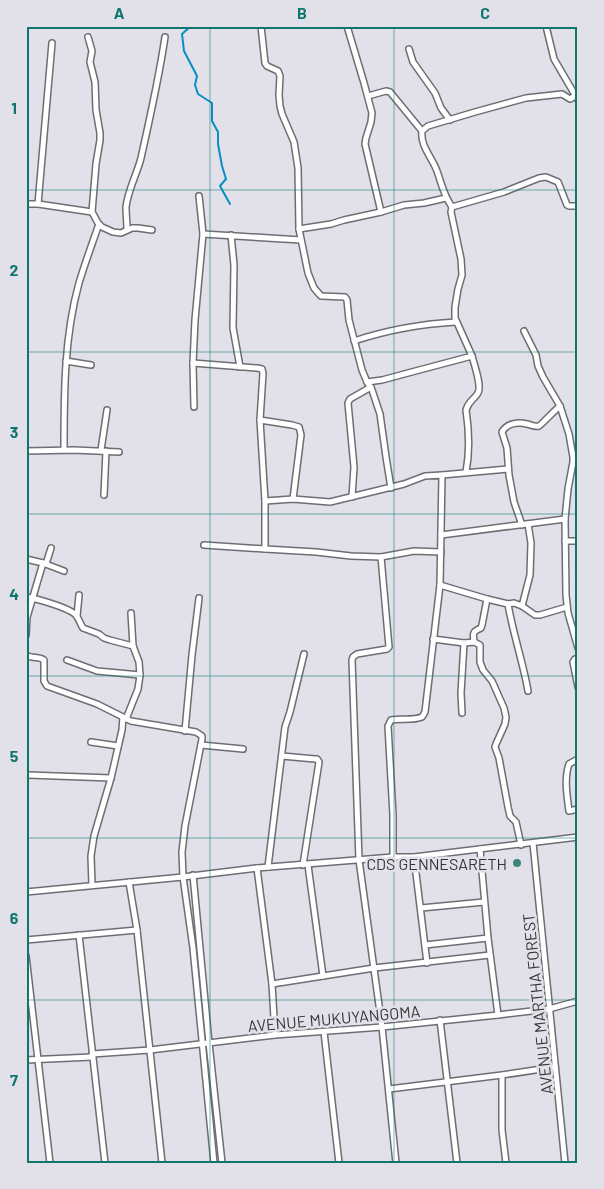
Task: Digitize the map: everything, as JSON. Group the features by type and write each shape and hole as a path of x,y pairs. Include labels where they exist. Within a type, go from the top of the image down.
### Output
{"street":[{"path":"262,26 265,62 267,66 278,71 280,76 280,106 294,142 298,168 299,229 308,273 314,288 321,296 340,296 347,300 349,320 362,370 380,414 391,488"},
{"path":"347,26 372,113 365,144 380,212"},
{"path":"466,472 469,442 466,410 478,393 479,387 472,356 456,322 455,307 462,275 452,206 446,198 421,137 422,131 428,126 526,98 562,94 570,99 576,98 554,59 546,26"},
{"path":"88,37 92,51 90,62 95,82 96,110 100,133 92,212 102,227 113,232 121,233 132,228 152,230"},
{"path":"127,230 126,207 140,161 160,72 165,37"},
{"path":"38,204 52,43"},
{"path":"409,49 413,62 435,93 441,108 450,120"},
{"path":"368,96 386,91 390,92 422,131"},
{"path":"452,206 504,192 546,177 558,182 567,205 578,206"},
{"path":"194,407 193,363 195,320 203,234 199,196"},
{"path":"299,229 331,224 404,205 446,198"},
{"path":"26,204 92,212"},
{"path":"64,450 64,407 69,334 79,283 99,224"},
{"path":"203,234 301,240"},
{"path":"231,235 234,265 233,328 240,367"},
{"path":"354,341 381,333 421,325 456,322"},
{"path":"524,331 536,356 543,378 560,406 571,440 573,462 565,519 566,595 578,648"},
{"path":"352,497 354,467 348,403 350,399 369,385 382,380 472,356"},
{"path":"66,361 92,365"},
{"path":"193,363 262,369 260,420 265,501 265,549"},
{"path":"522,606 530,575 531,543 525,524 514,502 508,469 508,452 502,430 506,426 515,424 540,425 560,406"},
{"path":"104,495 104,451 107,410"},
{"path":"260,420 292,424 299,427 301,435 293,499"},
{"path":"26,451 119,452"},
{"path":"265,501 293,499 330,502 391,488 425,476 508,469"},
{"path":"393,857 394,815 389,723 391,720 417,719 424,715 440,585 442,475"},
{"path":"441,535 565,519"},
{"path":"565,541 578,541"},
{"path":"204,545 381,557 414,551 441,552"},
{"path":"26,635 27,618 51,548"},
{"path":"381,557 389,647 387,649 357,654 352,660 359,860 382,1027 396,1163"},
{"path":"26,559 64,570"},
{"path":"440,585 487,599 522,606 534,615 568,607"},
{"path":"79,596 77,616 83,628 104,638 133,646"},
{"path":"26,597 68,610 77,616"},
{"path":"185,731 199,598"},
{"path":"474,642 474,632 481,628 487,599"},
{"path":"508,604 512,629 528,691"},
{"path":"92,885 91,856 94,836 111,778 125,718 138,689 139,662 133,646 131,614"},
{"path":"434,639 464,643 474,642 480,646 480,662 483,670 492,682 506,717 495,747 499,758 510,816 516,822 521,844"},
{"path":"462,713 461,693 464,643"},
{"path":"268,867 285,727 304,654"},
{"path":"26,655 44,660 44,681 47,686 97,704 138,723 196,732 200,734 202,739 185,826 182,852 183,877 214,1163"},
{"path":"578,658 573,662 578,686"},
{"path":"67,660 97,672 140,675"},
{"path":"91,742 118,746"},
{"path":"201,745 243,749"},
{"path":"282,756 317,759 319,762 306,865 323,976"},
{"path":"578,759 569,764 567,770 569,811 578,809"},
{"path":"28,775 111,778"},
{"path":"26,892 268,867 414,857 578,837"},
{"name":"AVENUE MARTHA FOREST","path":"533,843 565,1163"},
{"path":"480,850 484,902 498,1015"},
{"path":"414,857 427,963"},
{"path":"257,868 272,984 275,1035"},
{"path":"194,875 222,1163"},
{"path":"129,882 137,930 162,1163"},
{"path":"421,908 484,902"},
{"path":"26,940 137,930"},
{"path":"80,935 105,1163"},
{"path":"425,945 488,938"},
{"path":"272,984 374,968 490,955"},
{"path":"26,956 50,1163"},
{"name":"AVENUE MUKUYANGOMA","path":"26,1060 150,1050 275,1035 382,1027 498,1015 549,1009 578,1001"},
{"path":"440,1020 457,1163"},
{"path":"324,1032 339,1163"},
{"path":"389,1089 555,1067"},
{"path":"502,1075 502,1130 506,1163"}],"waterway":[{"path":"191,26 182,34 184,51 197,76 195,85 198,94 212,103 212,121 218,132 218,144 226,179 220,186 230,204"}],"place":[{"name":"CDS GENNESARETH","path":"517,863"}]}
